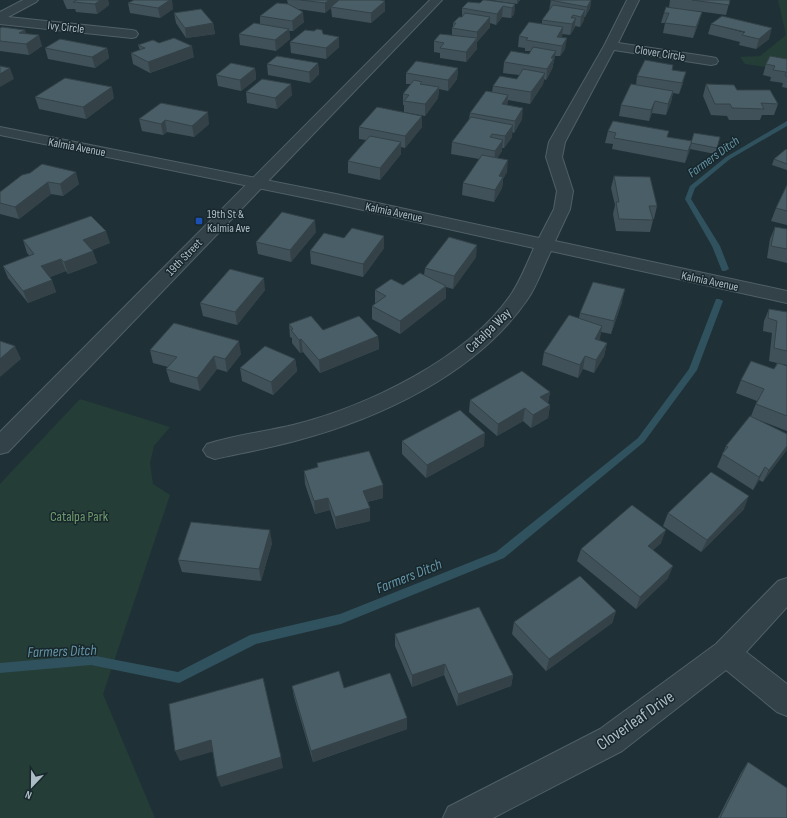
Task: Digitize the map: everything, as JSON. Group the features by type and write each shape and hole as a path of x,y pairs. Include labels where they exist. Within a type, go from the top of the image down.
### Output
{"street":[{"path":"0,17 32,0"},
{"name":"19th Street","path":"0,446 436,0"},
{"name":"Catalpa Way","path":"215,450 295,432 350,415 407,390 455,361 492,330 519,298 562,209 565,191 554,158 557,142 610,46 633,0"},
{"name":"Ivy Circle","path":"0,20 132,34"},
{"name":"Clover Circle","path":"610,46 710,60"},
{"name":"Kalmia Avenue","path":"0,131 257,183 787,297"},
{"name":"Cloverleaf Drive","path":"459,818 611,740 726,653 787,589"},
{"path":"726,653 787,702"}],"green space":[{"path":"778,0 787,0 787,70 745,64 740,57 760,56 786,35"},
{"name":"Catalpa Park","path":"80,399 170,427 154,446 150,463 153,484 170,495 103,694 155,818 0,818 0,484"}],"building":[{"path":"77,0 100,0 95,4 73,2"},
{"path":"134,0 170,0 158,8 128,3"},
{"path":"301,0 329,0 325,3"},
{"path":"339,0 385,1 371,13 331,7"},
{"path":"483,0 515,4 512,8 503,6 497,14 462,8 468,2 480,3"},
{"path":"550,0 591,0 587,7"},
{"path":"692,0 730,0 729,5"},
{"path":"277,3 288,4 303,12 292,21 260,16"},
{"path":"553,5 585,10 581,17 573,15 571,18 576,18 572,24 542,20"},
{"path":"666,7 702,12 696,27 665,23 669,13 664,13"},
{"path":"201,9 213,23 185,28 174,13"},
{"path":"465,13 490,17 477,32 452,28 456,23 453,23"},
{"path":"722,16 772,28 759,39 742,35 745,32 711,24"},
{"path":"529,22 563,27 557,37 567,38 562,46 526,40 528,38 519,36"},
{"path":"254,23 289,29 275,40 239,34"},
{"path":"0,28 25,30 19,33 39,35 26,44 0,41"},
{"path":"317,29 322,30 323,34 339,37 326,48 290,42 305,30 314,31"},
{"path":"440,34 477,38 466,52 440,48 444,43 434,41"},
{"path":"174,38 192,46 148,62 131,53 145,48 138,45 153,40 159,43"},
{"path":"60,39 107,48 92,57 45,48"},
{"path":"533,47 556,51 551,58 554,58 547,69 504,62 511,51 529,54"},
{"path":"277,56 318,63 309,72 267,64"},
{"path":"770,56 787,59 787,77 785,76 786,72 773,70 775,66 766,64"},
{"path":"645,60 673,65 672,70 686,72 682,83 637,76"},
{"path":"416,61 458,68 448,80 406,73"},
{"path":"231,63 255,68 240,80 216,75"},
{"path":"0,66 10,68 0,74"},
{"path":"523,69 545,73 531,92 493,86 500,76 517,79"},
{"path":"65,78 112,87 83,107 35,97"},
{"path":"262,79 291,84 275,98 246,92"},
{"path":"414,80 422,82 420,84 439,87 425,104 404,101 409,95 403,94"},
{"path":"631,84 673,91 668,104 655,101 651,110 621,105"},
{"path":"706,84 734,85 737,90 770,90 778,104 761,103 764,109 732,108 730,104 715,104"},
{"path":"486,91 508,95 502,104 523,108 515,121 470,113"},
{"path":"161,103 208,112 192,126 165,120 161,124 139,119"},
{"path":"377,107 422,116 405,136 359,127"},
{"path":"471,117 513,125 505,136 492,134 490,137 503,140 495,151 452,142"},
{"path":"613,121 669,131 667,137 692,141 688,151 614,138 616,133 608,131"},
{"path":"694,133 720,137 717,148 691,143"},
{"path":"370,136 401,142 380,168 348,161"},
{"path":"786,149 787,164 774,159"},
{"path":"482,155 508,160 499,176 503,177 495,190 463,183"},
{"path":"42,164 76,172 60,184 48,182 15,207 0,203 0,192 22,175 30,173"},
{"path":"614,176 650,177 657,206 649,206 653,220 619,219 616,202 619,202"},
{"path":"787,185 787,211 776,208"},
{"path":"282,212 315,220 290,250 256,242"},
{"path":"91,216 106,231 83,240 93,251 64,262 61,259 41,266 52,280 23,291 3,266 34,254 23,240"},
{"path":"775,227 787,229 787,249 771,246"},
{"path":"352,228 384,236 363,264 310,251 324,233 344,238"},
{"path":"449,237 477,245 454,276 425,268"},
{"path":"230,269 264,278 235,312 200,303"},
{"path":"420,273 446,286 400,321 372,306 386,296 375,290 391,279 403,285"},
{"path":"593,282 625,289 614,321 580,313"},
{"path":"769,309 787,312 787,351 774,348 777,321 768,318"},
{"path":"569,315 602,326 595,339 607,343 596,360 585,356 580,365 544,352"},
{"path":"311,316 323,330 359,316 378,336 319,360 301,339 299,340 291,330 293,329 289,324"},
{"path":"174,323 239,341 225,359 214,356 197,378 166,369 177,357 150,350"},
{"path":"0,341 15,346 0,359"},
{"path":"265,346 295,359 271,382 240,368"},
{"path":"751,361 774,369 778,363 787,366 787,416 756,404 764,389 741,380"},
{"path":"522,371 550,392 540,397 550,405 533,415 525,408 498,424 470,400"},
{"path":"460,410 485,433 427,465 402,441"},
{"path":"750,416 787,434 787,446 769,470 765,467 759,477 722,454 728,447 726,446"},
{"path":"369,451 383,485 363,491 370,508 335,517 328,498 314,501 304,471 318,467 317,463"},
{"path":"711,472 749,496 707,540 668,513"},
{"path":"632,505 666,530 648,546 673,566 640,597 581,549"},
{"path":"191,522 270,530 259,569 178,560"},
{"path":"580,576 616,611 549,659 514,622"},
{"path":"479,607 513,675 458,694 445,664 412,675 395,634"},
{"path":"339,671 344,688 390,673 407,718 311,751 292,686"},
{"path":"263,678 281,757 217,777 211,740 175,751 169,704"},
{"path":"748,762 787,788 787,818 720,818"}],"waterway":[{"name":"Farmers Ditch","path":"725,269 716,246 688,199 692,187 728,158 787,123"},
{"name":"Farmers Ditch","path":"0,668 91,660 179,678 254,639 341,619 500,555 641,440 693,370 719,301"}],"place":[{"name":"19th St & Kalmia Ave","path":"199,221"}]}
